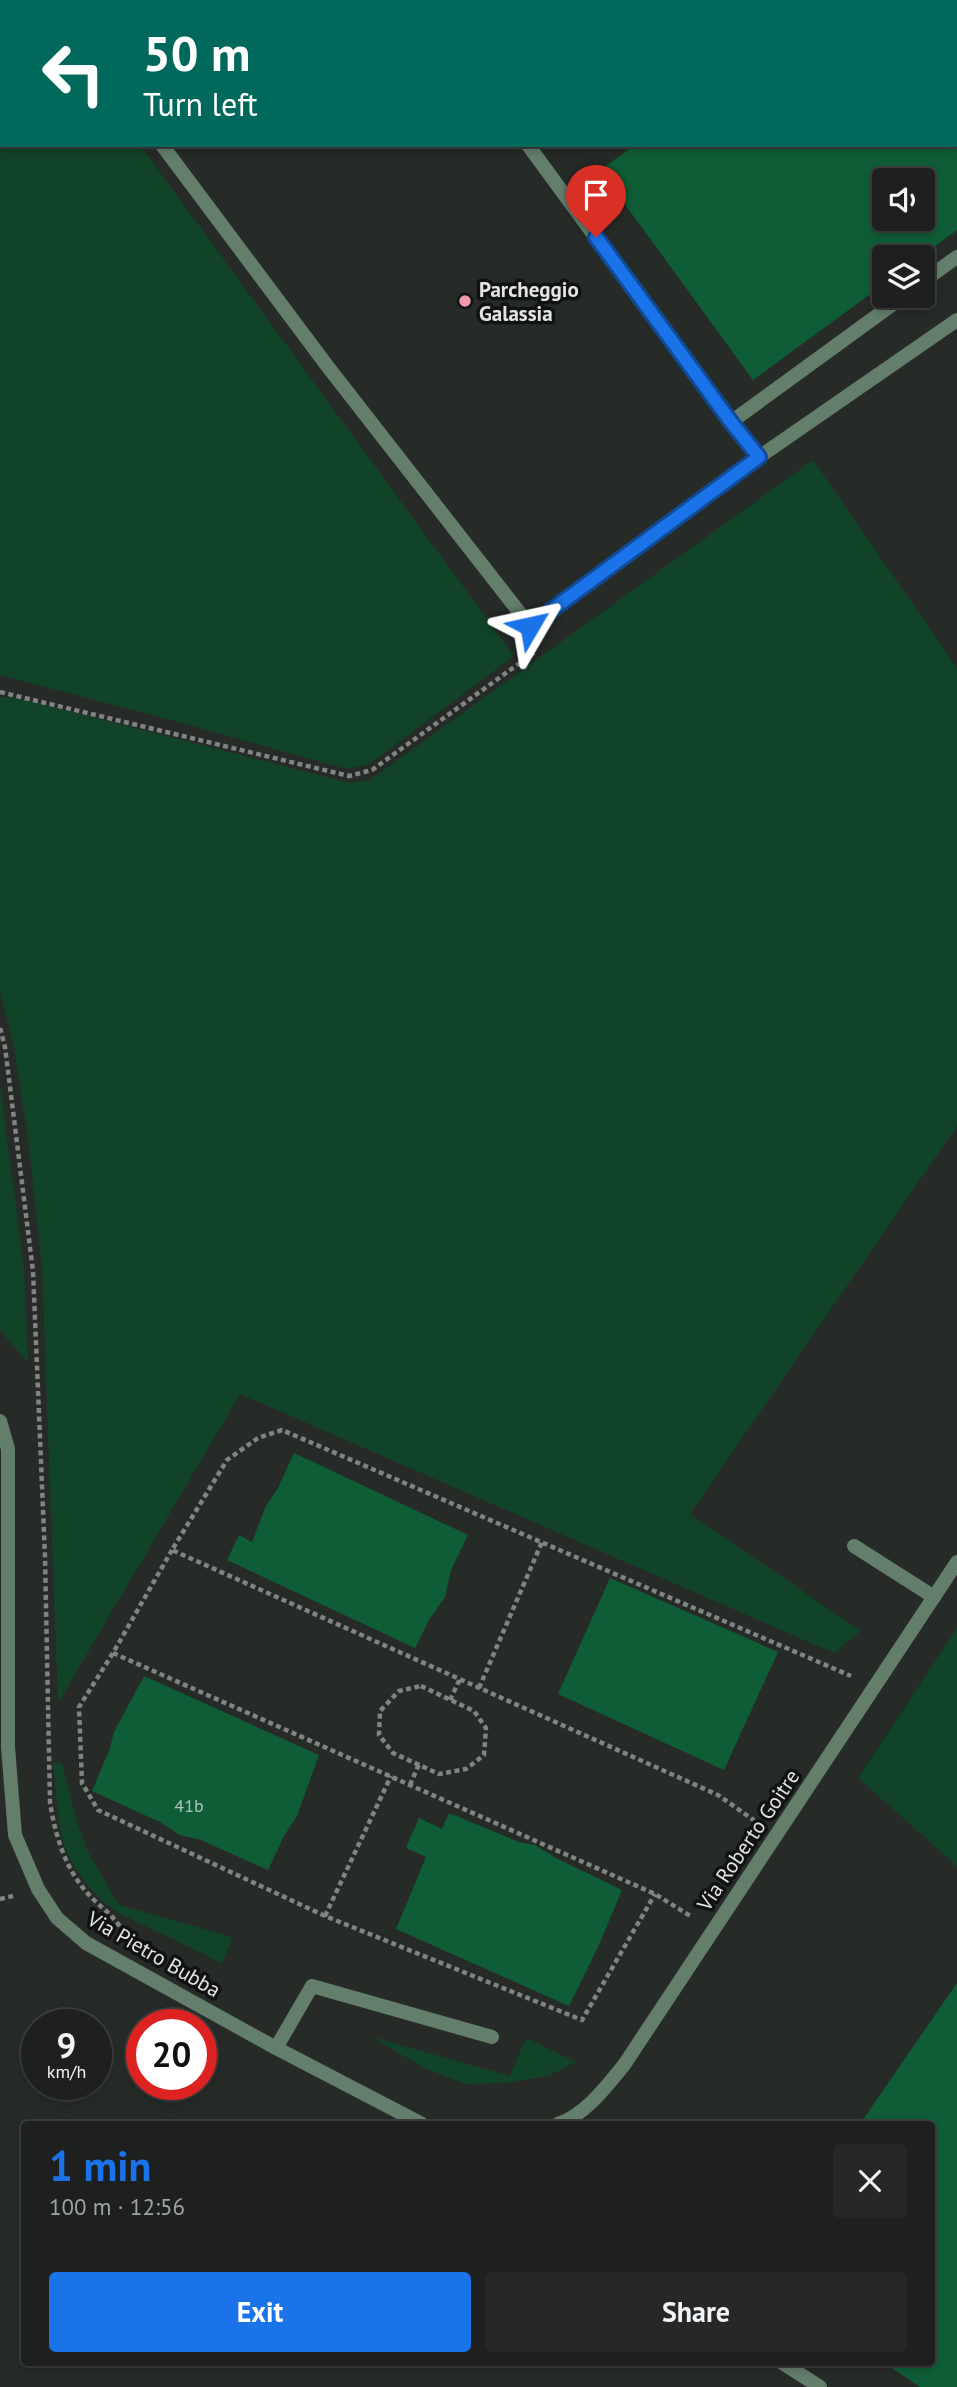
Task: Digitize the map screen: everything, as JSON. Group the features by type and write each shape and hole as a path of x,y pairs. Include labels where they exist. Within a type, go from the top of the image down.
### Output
{"street":[{"path":"164,147 321,357 530,626 759,457 957,320"},
{"path":"529,147 759,457"},
{"path":"935,273 957,257"},
{"path":"731,422 888,308"},
{"name":"Via Pietro Bubba","path":"0,1421 8,1449 5,1756 15,1835 38,1889 57,1918 86,1943 276,2048 416,2121"},
{"path":"854,1546 934,1597"},
{"name":"Via Roberto Goitre","path":"569,2121 603,2091 624,2065 957,1562"},
{"path":"276,2048 312,1986 492,2038"},
{"path":"787,2366 820,2387"}],"path":[{"path":"0,1028 5,1047 33,1271 45,1557 50,1803 56,1839 65,1858 85,1889 114,1917 126,1937"},
{"path":"655,1894 582,2021 325,1916 98,1810 82,1783 79,1707 227,1460 258,1438 282,1430 875,1686"},
{"path":"479,1688 542,1542"},
{"path":"172,1550 718,1795 776,1835"},
{"path":"113,1653 655,1894 713,1930"},
{"path":"450,1700 460,1679"},
{"path":"421,1686 474,1711 486,1728 484,1755 466,1769 439,1774 419,1765 393,1753 379,1735 380,1711 399,1691 421,1686"},
{"path":"410,1785 419,1765"},
{"path":"325,1916 391,1776"}],"green space":[{"path":"0,147 141,147 514,656 369,764 346,769 0,675"},
{"path":"813,460 957,668 957,1126 690,1514 861,1631 834,1653 240,1394 58,1703 42,1268 28,1138 14,1048 0,991 0,697 18,698 350,783 370,780"},
{"path":"0,1084 24,1268 28,1363 0,1330"},
{"path":"957,1628 957,1866 858,1778"},
{"path":"53,1763 62,1763 87,1850 119,1905 233,1937 222,1963 117,1912 85,1882 68,1854 62,1836"},
{"path":"372,2037 510,2076 526,2038 576,2062 548,2076 503,2083 466,2084 426,2069"}],"building":[{"path":"632,147 957,147 957,230 935,246 872,245 872,293 753,380 600,170"},
{"path":"294,1453 468,1535 451,1570 445,1597 429,1620 415,1648 227,1560 239,1535 252,1542 266,1506 278,1488"},
{"path":"610,1578 778,1652 724,1770 558,1694"},
{"path":"144,1676 319,1755 297,1816 268,1870 201,1840 180,1835 160,1822 92,1791 114,1732"},
{"path":"449,1813 519,1842 535,1845 622,1890 569,2006 396,1929 426,1857 406,1848 419,1818 442,1829"},
{"path":"957,1983 957,2387 920,2387 889,2366 935,2366 935,2121 862,2121"}],"place":[{"name":"Parcheggio Galassia","path":"465,301"}],"route":[{"path":"530,626 759,457 596,237"}]}
